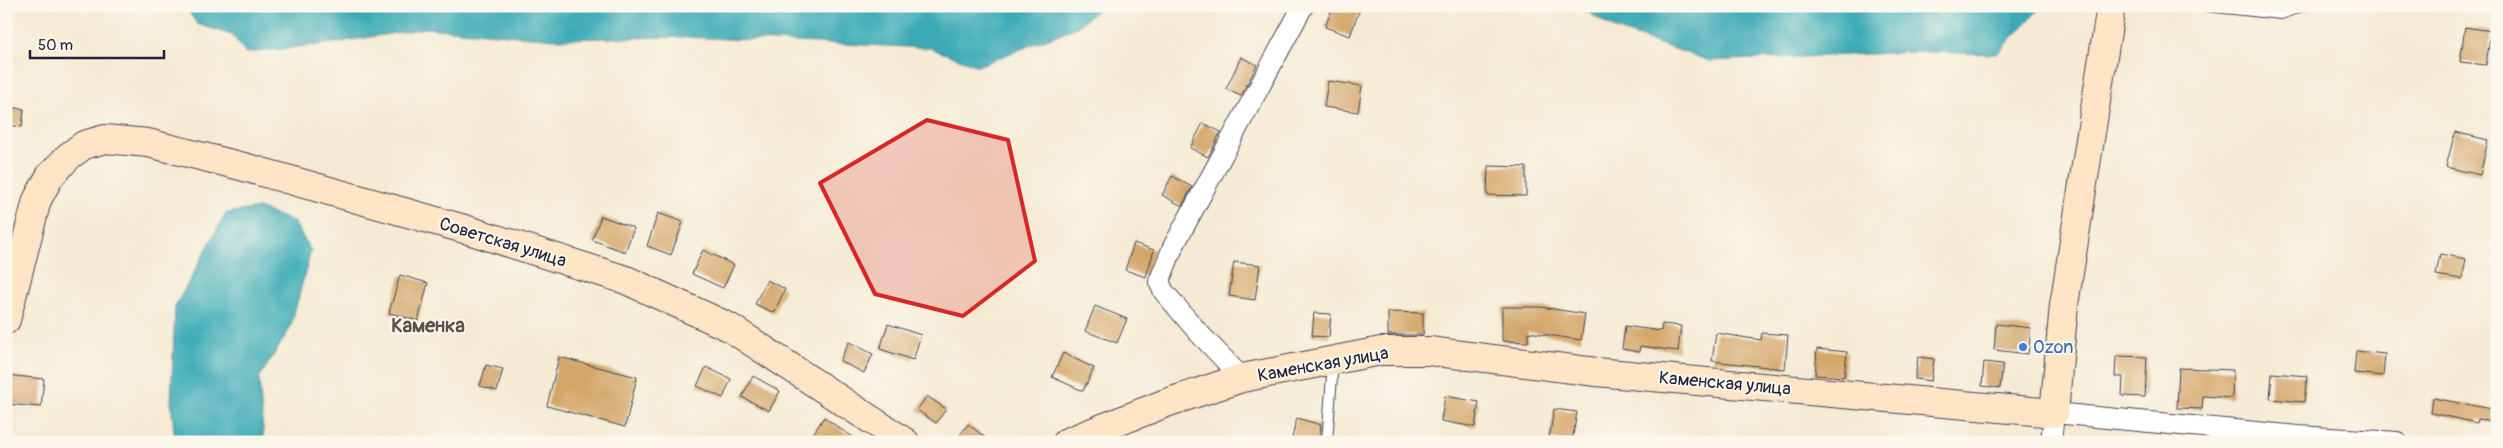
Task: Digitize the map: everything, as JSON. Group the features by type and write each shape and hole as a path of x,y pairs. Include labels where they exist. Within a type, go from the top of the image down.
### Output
{"street":[{"path":"1242,378 1197,331 1164,292 1159,282 1173,247 1303,6"},
{"path":"2051,442 2064,305 2111,6"},
{"name":"Советская улица","path":"6,320 37,200 50,176 69,156 84,145 105,139 148,143 244,167 468,230 626,280 729,327 905,442"},
{"name":"Каменская улица","path":"1067,442 1166,403 1242,378 1381,351 1430,351 1596,372 2298,436 2397,442"}],"lane":[{"path":"2206,6 2281,14 2302,6"},
{"path":"1327,442 1333,360"}],"highlighted area":[{"path":"927,120 1008,140 1035,261 963,316 875,294 820,183"}],"water":[{"path":"185,6 1102,6 1077,27 978,66 930,48 683,37 555,39 426,28 334,43 246,53 232,35 197,24"},
{"path":"1578,6 2042,6 1997,54 1915,52 1710,61 1615,29"},
{"path":"259,208 294,222 311,251 290,329 259,378 264,442 175,442 171,402 175,307 226,213"}],"building":[{"path":"1333,6 1361,6 1350,36 1325,27"},
{"path":"2465,27 2491,31 2486,65 2460,62"},
{"path":"1241,57 1257,65 1241,96 1226,89"},
{"path":"1328,81 1362,86 1358,112 1324,107"},
{"path":"6,107 24,109 22,127 6,125"},
{"path":"1203,123 1221,132 1208,157 1190,148"},
{"path":"2455,132 2488,140 2480,175 2446,167"},
{"path":"1488,166 1526,167 1526,196 1487,195"},
{"path":"1172,176 1192,187 1182,206 1162,195"},
{"path":"658,213 683,222 671,255 647,246"},
{"path":"601,216 634,228 625,252 592,240"},
{"path":"1134,243 1154,250 1146,277 1125,270"},
{"path":"703,250 734,265 723,288 692,274"},
{"path":"2440,254 2466,259 2462,279 2436,275"},
{"path":"1234,262 1260,265 1255,300 1229,296"},
{"path":"400,275 428,283 418,321 389,313"},
{"path":"767,280 785,289 774,313 755,304"},
{"path":"1095,306 1127,319 1117,343 1085,331"},
{"path":"1502,307 1541,307 1585,314 1581,340 1528,332 1528,342 1502,341"},
{"path":"1388,312 1423,313 1423,335 1388,335"},
{"path":"1314,313 1331,314 1329,337 1312,336"},
{"path":"888,324 921,335 913,360 880,349"},
{"path":"1662,324 1681,326 1678,351 1640,346 1639,352 1622,349 1625,326 1661,331"},
{"path":"1996,324 2031,328 2028,354 1994,350"},
{"path":"1716,333 1761,340 1762,333 1788,335 1785,369 1712,361"},
{"path":"849,342 873,354 864,373 840,361"},
{"path":"1817,349 1847,352 1844,377 1815,375"},
{"path":"2356,351 2385,354 2383,376 2354,373"},
{"path":"1063,353 1094,368 1083,391 1052,377"},
{"path":"2116,356 2147,357 2145,397 2122,396 2123,377 2115,377"},
{"path":"559,357 637,377 625,427 547,406"},
{"path":"1918,357 1934,359 1931,381 1915,379"},
{"path":"1984,362 2003,364 2000,388 1982,386"},
{"path":"486,365 503,369 497,391 480,386"},
{"path":"706,367 731,379 723,398 697,386"},
{"path":"2179,368 2233,370 2232,398 2203,396 2202,409 2177,408"},
{"path":"2272,373 2307,376 2304,402 2270,399"},
{"path":"6,375 44,379 41,407 6,404"},
{"path":"753,376 780,391 769,411 742,397"},
{"path":"927,396 946,409 936,423 917,410"},
{"path":"1445,396 1479,402 1475,427 1441,421"},
{"path":"2433,398 2497,410 2497,424 2478,419 2477,423 2431,413"},
{"path":"1554,409 1577,412 1572,442 1549,439"},
{"path":"824,417 839,428 861,442 808,442"},
{"path":"1297,418 1321,425 1319,442 1306,442 1292,438"},
{"path":"968,424 991,442 955,442"}],"place":[{"name":"Ozon","path":"2023,347"}],"district":[{"name":"Каменка","path":"428,325"}]}
